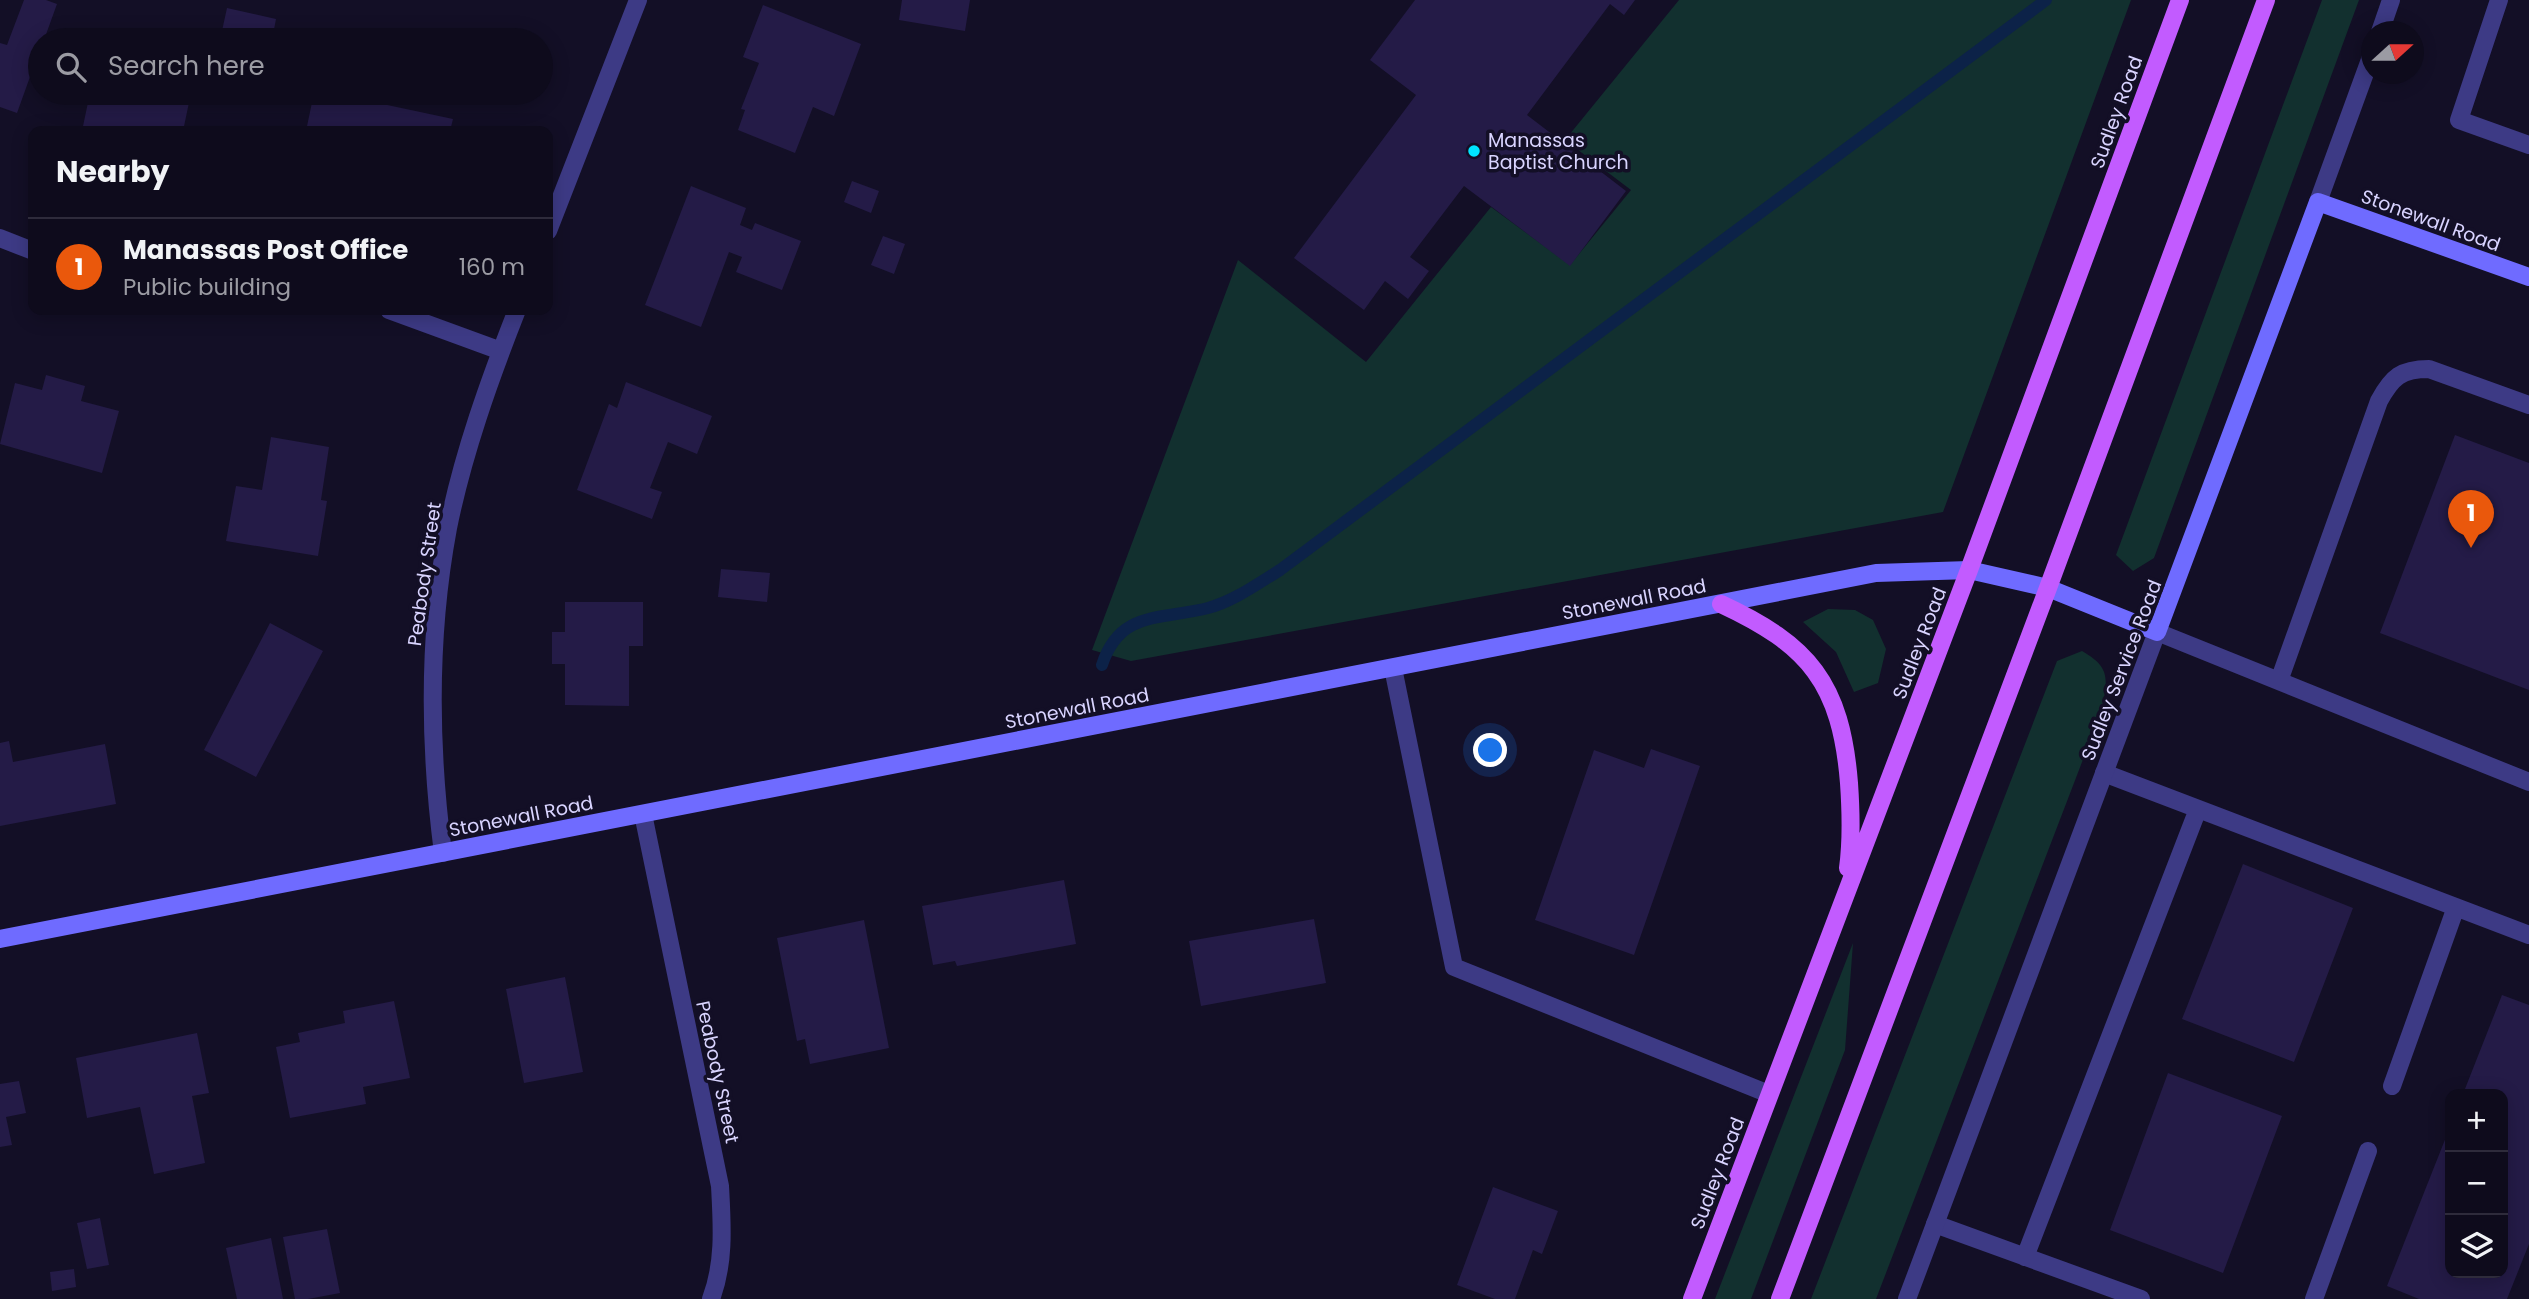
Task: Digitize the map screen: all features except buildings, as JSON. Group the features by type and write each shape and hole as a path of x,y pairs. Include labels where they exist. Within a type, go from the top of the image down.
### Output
{"main road":[{"name":"Sudley Road","path":"1692,1299 1969,570 2180,0"},
{"path":"1780,1299 2266,0"},
{"path":"1721,604 1755,620 1792,644 1815,669 1831,696 1842,726 1852,821 1844,897"}],"street":[{"path":"553,218 638,0"},
{"path":"2384,21 2391,0"},
{"path":"2499,0 2459,120 2529,145"},
{"name":"Sudley Service Road","path":"1907,1299 2361,82"},
{"name":"Stonewall Road","path":"2318,202 2529,277"},
{"path":"0,239 28,249"},
{"path":"403,315 501,351"},
{"name":"Peabody Street","path":"443,853 432,722 435,625 448,528 472,434 515,315"},
{"path":"2279,681 2379,401 2387,386 2399,374 2429,369 2529,405"},
{"name":"Stonewall Road","path":"0,939 1876,573 1969,570 2048,588 2157,632"},
{"path":"2157,632 2529,782"},
{"path":"1393,668 1454,967 1769,1094"},
{"path":"2104,773 2529,934"},
{"path":"2025,1256 2198,809"},
{"name":"Peabody Street","path":"643,814 720,1186 723,1237 716,1286 711,1299"},
{"path":"2392,1086 2456,907"},
{"path":"2314,1299 2368,1151"},
{"path":"1935,1224 2141,1299"}],"green space":[{"path":"1679,0 2131,0 1943,512 1131,661 1092,650 1238,260 1366,362 1491,207 1570,265 1631,190 1565,140"},
{"path":"2322,0 2359,0 2154,558 2133,571 2116,555"},
{"path":"1828,609 1855,610 1873,620 1886,649 1878,683 1854,692 1836,652 1803,622"},
{"path":"2082,651 2103,669 2106,683 2102,710 1876,1299 1811,1299 2057,661"},
{"path":"1853,943 1845,1050 1751,1299 1715,1299"}],"waterway":[{"path":"1102,665 1110,647 1131,626 1144,620 1218,605 1280,570 2046,0"}],"place":[{"name":"Manassas Baptist Church","path":"1474,151"},
{"name":"Manassas Post Office","path":"2471,548"}]}
